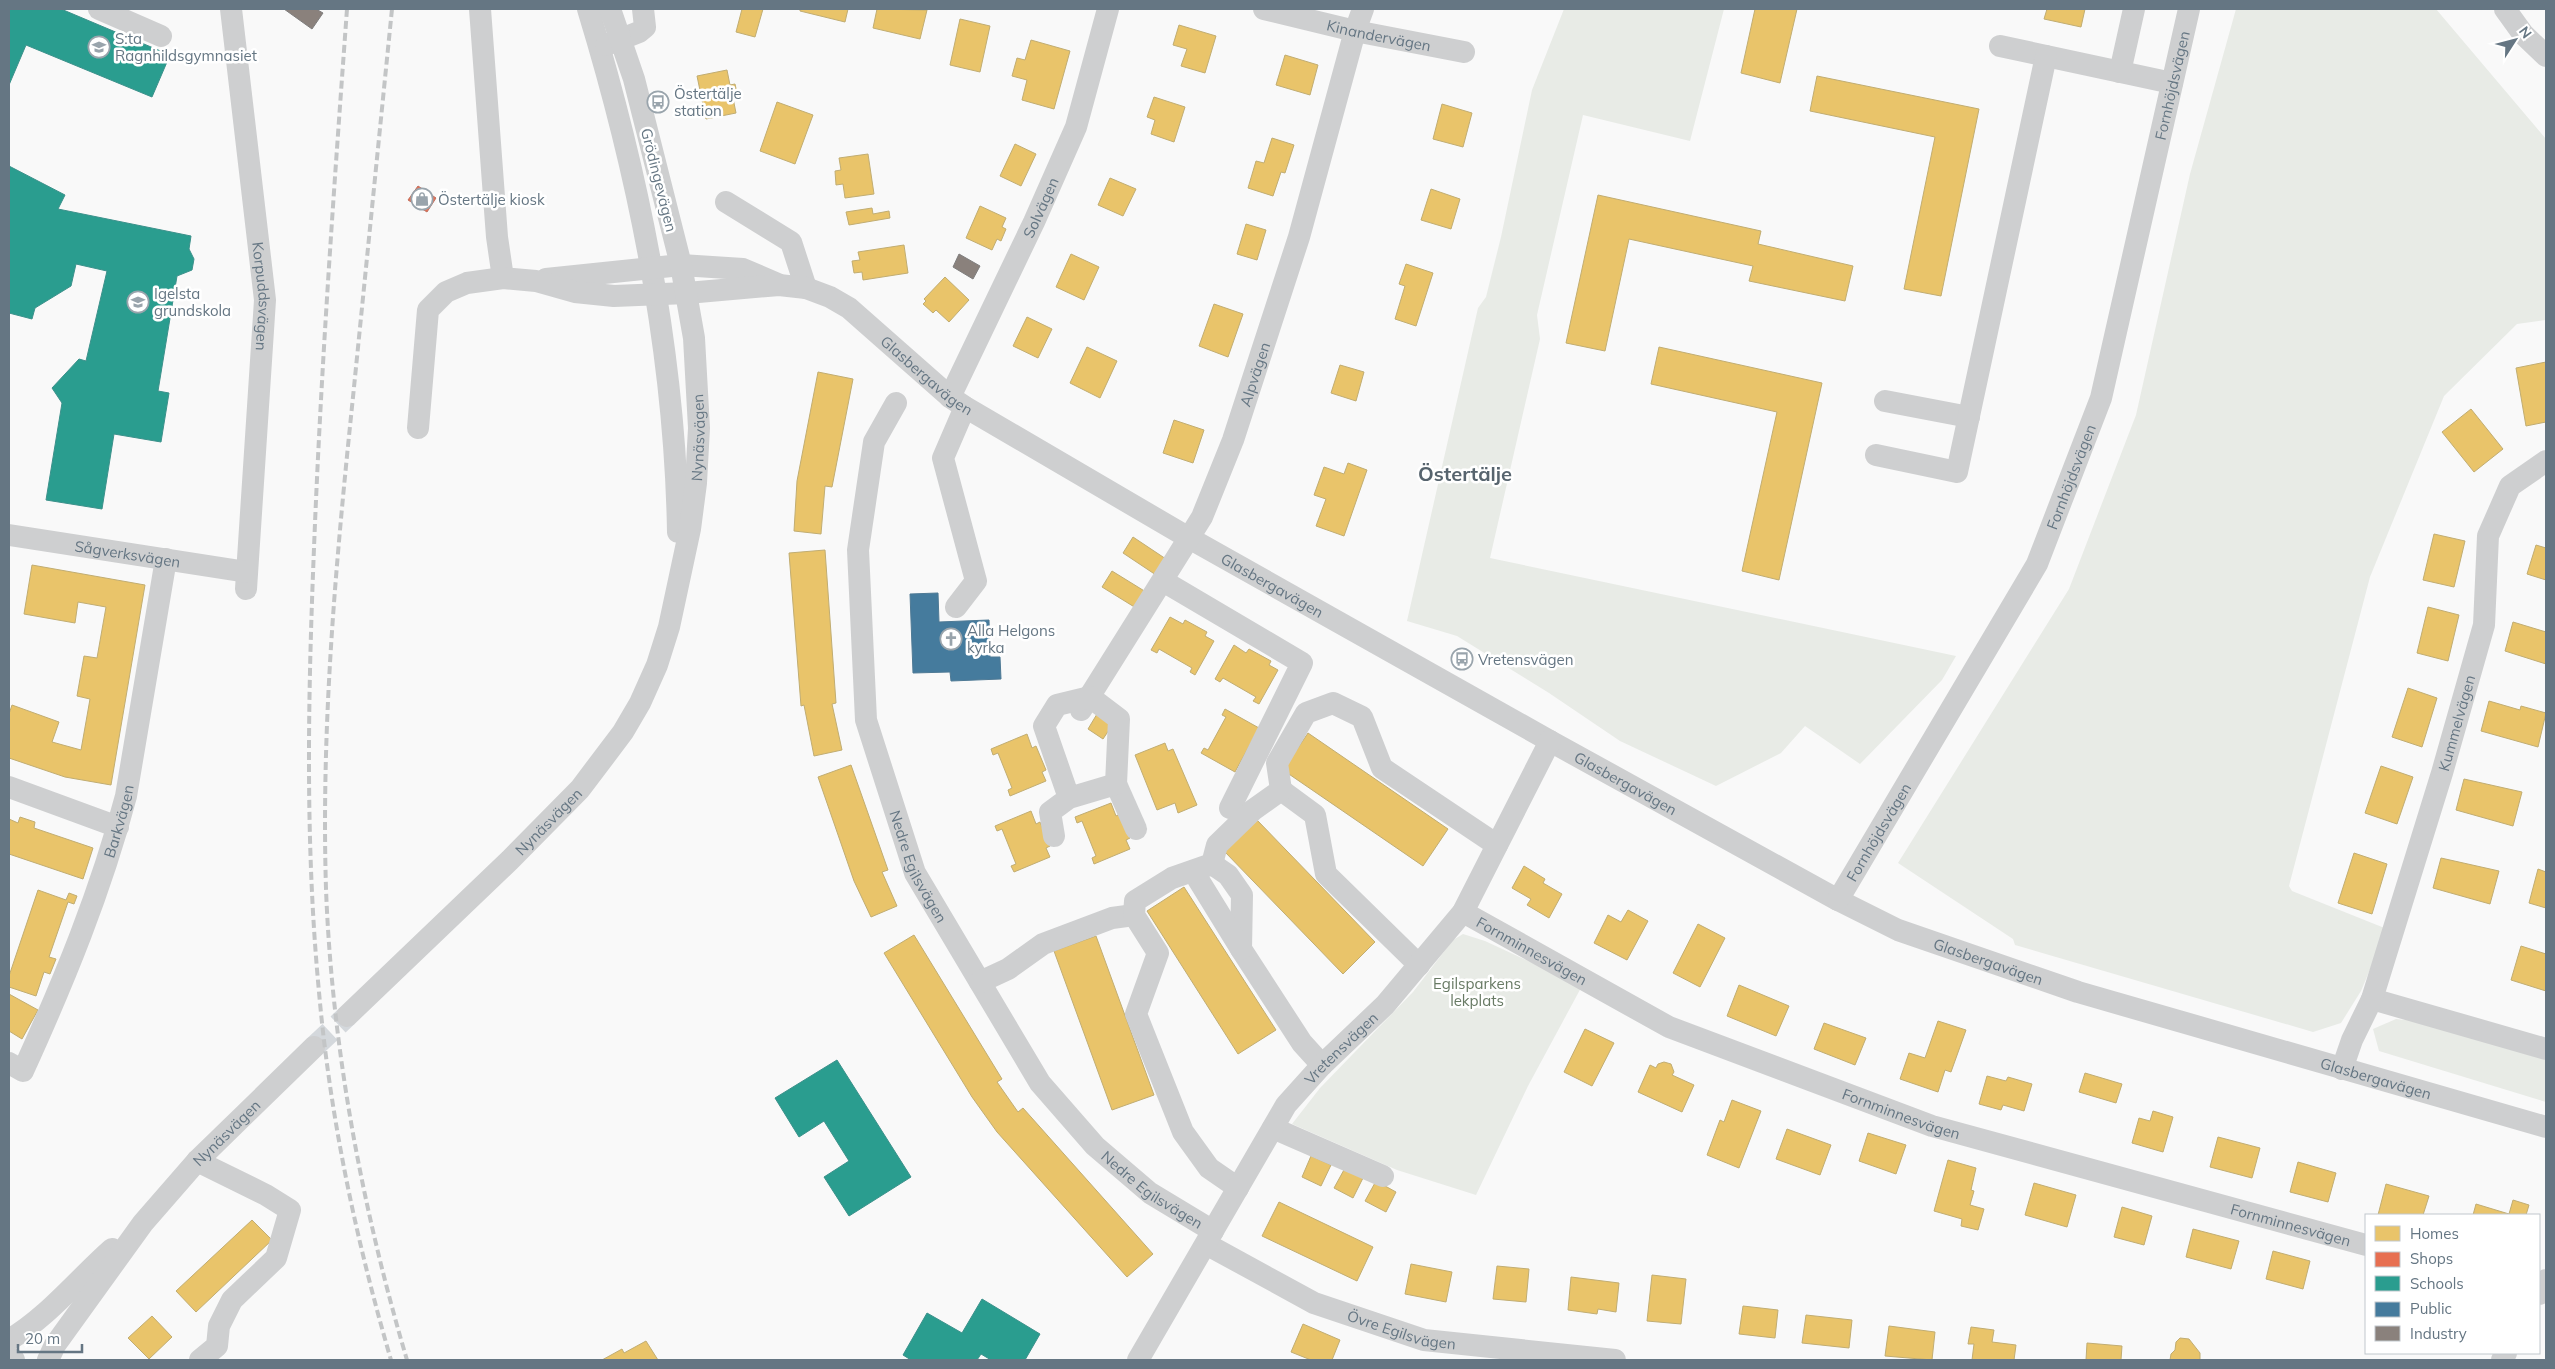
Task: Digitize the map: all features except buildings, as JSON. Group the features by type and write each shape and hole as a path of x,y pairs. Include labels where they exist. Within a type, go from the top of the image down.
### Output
{"street":[{"path":"99,9 161,36"},
{"path":"480,9 497,227 503,278"},
{"name":"Grödingevägen","path":"588,9 623,136 654,295"},
{"name":"Grödingevägen","path":"610,9 634,79 687,294"},
{"path":"599,47 621,40 645,27 643,9"},
{"name":"Solvägen","path":"956,607 976,580 943,458 957,402 1076,127 1108,9"},
{"name":"Kinandervägen","path":"1264,9 1355,31 1464,52"},
{"name":"Alpvägen","path":"1086,704 1202,517 1233,440 1299,237 1355,31 1363,9"},
{"path":"2120,72 2134,9"},
{"name":"Fornhöjdsvägen","path":"1838,900 2037,564 2101,398 2188,9"},
{"path":"2505,9 2523,34 2546,56"},
{"name":"Korpuddsvägen","path":"229,10 265,300 247,580"},
{"path":"2000,46 2172,84"},
{"path":"1876,455 1957,472 2046,56"},
{"path":"726,202 791,242 806,288"},
{"name":"Glasbergavägen","path":"649,267 681,265 743,269 779,285"},
{"path":"536,281 649,267"},
{"path":"418,428 428,310 446,292 481,279 503,278 536,281 575,292 614,296 654,295"},
{"name":"Glasbergavägen","path":"654,295 687,294 779,285 806,288 830,297 849,308 957,402 1189,538 1550,741 1838,900 1898,930 1939,946 2087,995 2546,1127"},
{"name":"Nynäsvägen","path":"346,1016 510,860 580,789 640,703 657,665 669,627 690,529 699,428 698,390 687,294"},
{"name":"Nynäsvägen","path":"654,295 665,344 673,421 677,478 678,580"},
{"path":"1886,401 1969,417"},
{"name":"Nedre Egilsvägen","path":"896,403 874,442 858,550 866,720 915,873 1040,1083 1095,1146 1150,1193 1209,1238"},
{"name":"Kummelvägen","path":"2342,1069 2352,1040 2372,999 2442,773 2484,625 2488,536 2510,486 2546,461"},
{"name":"Sågverksvägen","path":"9,535 166,559 247,580"},
{"name":"Barkvägen","path":"16,1067 56,996 87,921 118,827 126,796 166,559"},
{"path":"1163,581 1302,663 1230,808"},
{"path":"1419,965 1326,874 1315,815 1281,790 1277,763 1306,713 1333,703 1362,717 1382,768 1497,845"},
{"path":"1069,798 1044,726 1057,705 1086,704 1119,719 1116,784 1136,829"},
{"name":"Vretensvägen","path":"1138,1360 1286,1105 1322,1065 1385,1004 1463,912 1550,741"},
{"path":"1054,836 1050,812 1069,798 1116,784"},
{"path":"9,788 118,827"},
{"path":"1202,868 1217,845 1253,810 1281,790"},
{"path":"1202,868 1240,950 1302,1043 1322,1065"},
{"path":"1238,1188 1209,1168 1183,1132 1136,1014 1158,953 1134,915 1135,901 1172,878 1202,868 1228,875 1242,895 1240,950"},
{"name":"Fornminnesvägen","path":"1463,912 1669,1027 1932,1126 2365,1245"},
{"path":"980,982 1008,968 1043,944 1112,918 1134,915"},
{"path":"2372,999 2546,1049"},
{"name":"Nynäsvägen","path":"48,1360 66,1330 143,1223 197,1161 314,1047"},
{"path":"1273,1128 1383,1176"},
{"path":"197,1161 266,1195 290,1210 276,1258 232,1300 219,1326 217,1346 200,1360"},
{"name":"Nynäsvägen","path":"9,1340 32,1325 84,1274 143,1223"},
{"name":"Övre Egilsvägen","path":"1209,1238 1314,1303 1424,1340 1615,1360"},
{"path":"2540,1291 2546,1280"},
{"path":"9,1357 14,1360"}],"green space":[{"path":"1564,9 1724,9 1690,141 1583,115 1537,315 1540,339 1490,558 1956,656 1942,680 1860,764 1805,726 1781,753 1716,786 1620,741 1549,693 1457,636 1407,621 1478,308 1486,297 1501,237 1532,90"},
{"path":"2236,9 2436,9 2546,139 2546,320 2517,324 2444,396 2370,577 2289,886 2292,891 2387,929 2361,991 2341,1023 2313,1032 2015,945 2013,939 1898,863 2069,589 2136,415 2190,174"},
{"name":"Egilsparkens lekplats","path":"1463,934 1485,941 1582,986 1528,1086 1476,1195 1397,1170 1292,1124 1320,1088 1413,992 1453,940"},
{"path":"2396,1019 2426,1022 2546,1052 2546,1102 2379,1051 2373,1029"}],"tunnel":[{"path":"314,1047 347,1016"}],"railway":[{"path":"347,9 324,346 314,548 309,714 311,881 319,992 337,1132 356,1224 391,1360"},
{"path":"392,9 336,581 328,704 325,827 329,949 342,1068 363,1186 376,1245 407,1360"}],"place":[{"name":"S:ta Ragnhildsgymnasiet","path":"99,47"},
{"name":"Östertälje station","path":"658,102"},
{"name":"Östertälje kiosk","path":"422,199"},
{"name":"Igelsta grundskola","path":"138,302"},
{"name":"Alla Helgons kyrka","path":"951,639"},
{"name":"Vretensvägen","path":"1462,659"}],"district":[{"name":"Östertälje","path":"1465,473"}]}
